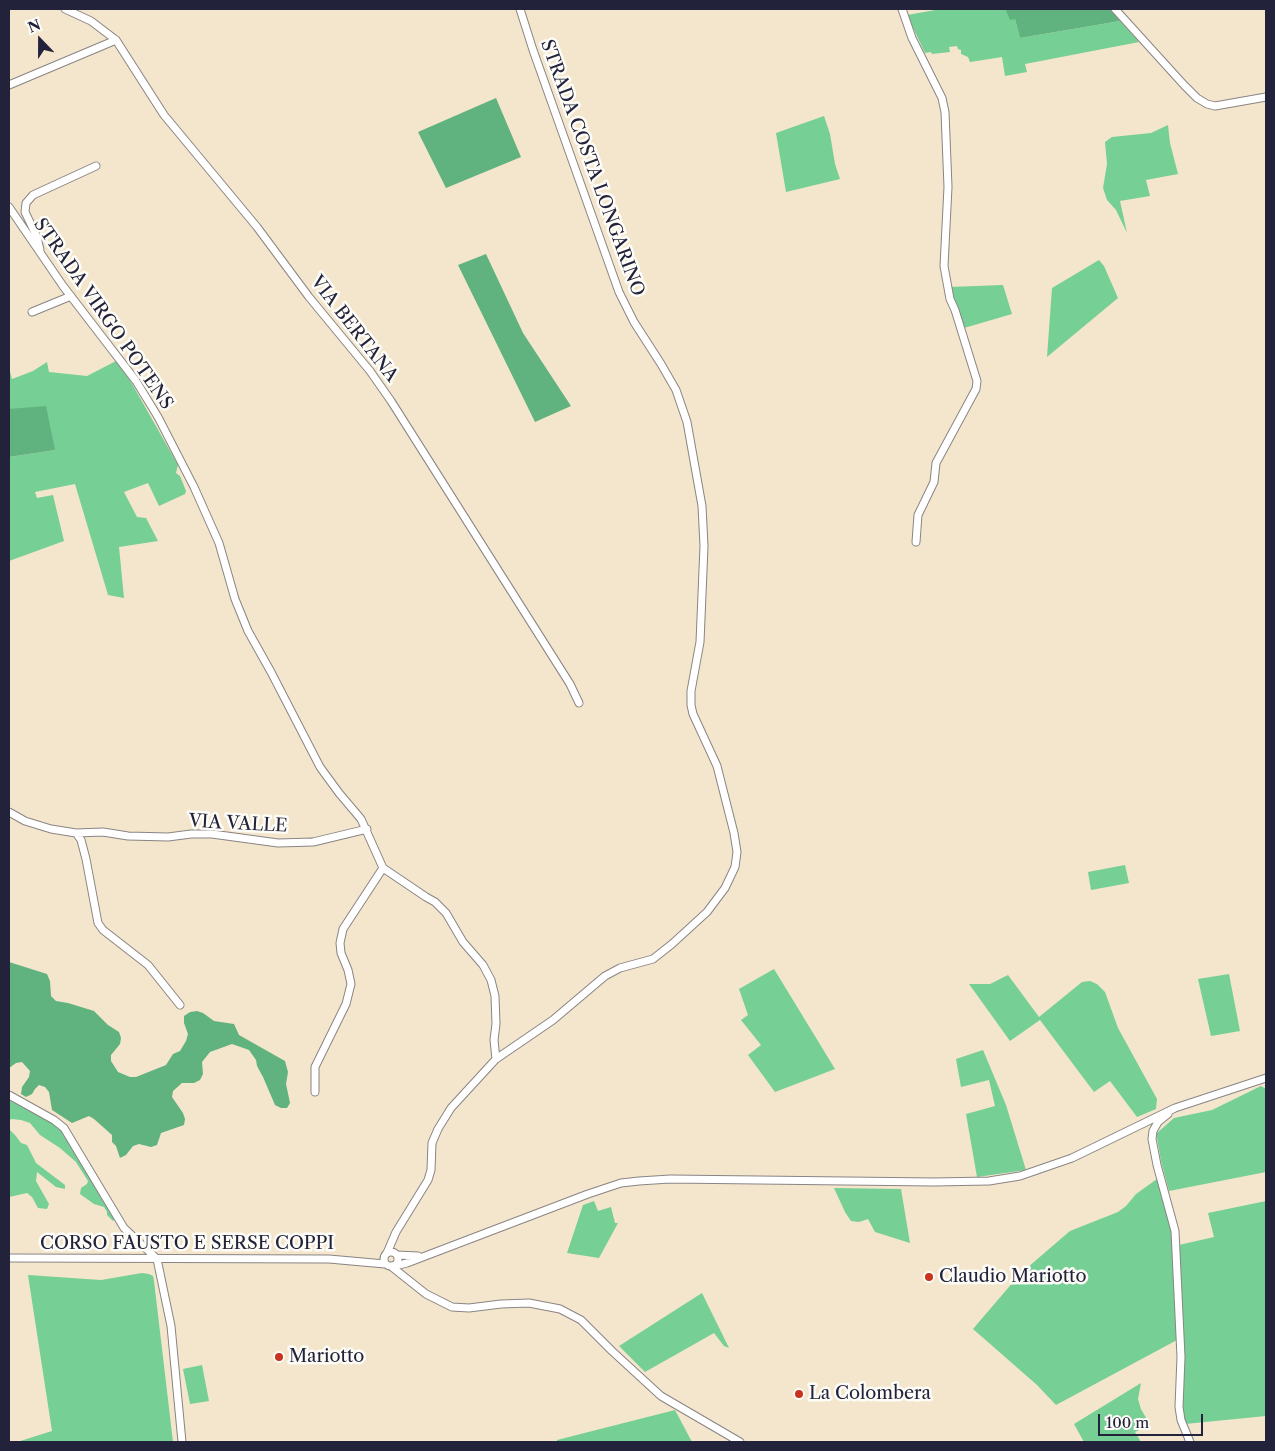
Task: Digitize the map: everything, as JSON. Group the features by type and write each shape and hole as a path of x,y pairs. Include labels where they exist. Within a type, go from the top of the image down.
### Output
{"street":[{"name":"VIA BERTANA","path":"65,9 91,21 116,40 164,115 257,227 391,401 570,684 579,703"},
{"name":"STRADA COSTA LONGARINO","path":"386,1254 428,1180 431,1170 432,1143 438,1128 451,1108 496,1059 553,1020 605,976 620,968 653,958 672,944 707,912 725,888 734,867 737,852 717,766 693,714 691,705 700,642 704,546 702,506 687,422 676,390 623,303 520,9"},
{"path":"902,9 912,38 942,98 945,112 948,187 944,266 950,299 977,381 976,389 936,463 934,482 918,515 916,542"},
{"path":"1115,9 1184,85 1197,98 1207,104 1215,106 1266,97"},
{"path":"9,85 116,40"},
{"path":"40,253 37,237 26,212 26,203 33,195 96,166"},
{"name":"STRADA VIRGO POTENS","path":"9,208 71,296 136,381 158,418 194,487 219,543 235,599 248,631 320,767 361,818 379,862 384,868 426,898 435,902 446,913 463,942 483,965 491,980 495,996 496,1024 494,1040 496,1059"},
{"path":"32,312 71,296"},
{"name":"VIA VALLE","path":"9,812 25,821 51,829 76,833 103,832 128,836 168,837 212,834 278,843 312,842 366,828"},
{"path":"76,833 81,840 86,859 98,923 103,930 148,965 180,1005"},
{"path":"315,1092 315,1067 346,1004 350,990 350,977 340,944 343,929 384,868"},
{"path":"366,1261 391,1265 426,1256 588,1194 639,1180 934,1182 989,1181 1020,1176 1072,1158 1175,1108 1266,1078"},
{"path":"9,1095 54,1120 64,1128 124,1228 157,1259 171,1326 182,1442"},
{"path":"1175,1108 1158,1122 1153,1131 1152,1139 1175,1231 1181,1358 1179,1407 1190,1442"},
{"path":"391,1265 398,1263 393,1239"},
{"path":"366,1261 394,1252 397,1255 413,1257 426,1256"},
{"path":"386,1254 384,1258 426,1294 452,1307 469,1308 529,1303 560,1309 582,1320 612,1351 661,1396 740,1442"},
{"name":"CORSO FAUSTO E SERSE COPPI","path":"9,1258 329,1259 366,1261"}],"green space":[{"path":"941,9 1005,9 1010,19 1015,19 1020,38 1120,21 1139,42 1025,64 1027,72 1005,76 1002,57 970,62 968,57 961,54 961,50 957,46 949,47 950,52 925,53 907,15"},
{"path":"1005,9 1110,9 1120,21 1020,38 1015,19 1010,20"},
{"path":"496,98 521,157 446,188 418,132"},
{"path":"824,116 840,179 786,192 776,133"},
{"path":"1168,125 1170,143 1178,174 1146,180 1150,196 1120,201 1127,233 1116,210 1107,200 1103,188 1107,164 1105,142 1112,137 1151,133"},
{"path":"486,254 523,333 571,406 535,422 458,265"},
{"path":"1099,260 1104,266 1118,298 1047,357 1052,288"},
{"path":"1003,285 1012,314 964,328 949,287"},
{"path":"116,361 131,382 178,465 176,473 180,476 186,491 185,494 159,506 148,483 124,492 137,517 146,518 158,541 119,547 124,598 108,595 75,484 35,492 37,498 53,495 64,541 9,561 9,457 55,450 9,409 9,368 12,379 33,371 47,362 49,372 87,376"},
{"path":"46,406 55,450 9,457 9,409"},
{"path":"1125,865 1129,883 1091,890 1088,872"},
{"path":"9,962 47,974 50,981 51,996 56,1001 94,1011 108,1025 119,1032 120,1044 111,1055 111,1061 118,1072 130,1077 136,1077 166,1065 173,1054 180,1051 186,1041 188,1034 184,1023 184,1016 190,1012 197,1011 214,1021 234,1024 239,1035 285,1061 288,1072 286,1084 290,1103 287,1108 275,1105 256,1060 249,1050 232,1044 210,1052 202,1062 203,1074 200,1080 194,1083 182,1083 173,1091 172,1097 185,1119 184,1125 161,1133 157,1145 151,1147 139,1144 133,1146 126,1155 120,1158 116,1146 112,1142 112,1135 94,1119 89,1116 72,1123 52,1110 49,1092 45,1087 39,1085 32,1094 26,1097 21,1094 22,1087 29,1077 30,1071 22,1062 16,1063 9,1068"},
{"path":"774,969 835,1069 775,1092 748,1055 761,1045 741,1020 748,1015 739,989"},
{"path":"1229,974 1240,1031 1211,1036 1198,979"},
{"path":"1008,975 1039,1017 1082,982 1090,981 1097,984 1105,992 1118,1028 1157,1099 1156,1109 1137,1117 1110,1081 1094,1092 1040,1020 1010,1041 969,984 990,984"},
{"path":"983,1050 1006,1105 1026,1170 977,1177 966,1114 995,1106 989,1080 961,1087 956,1059"},
{"path":"1261,1086 1266,1089 1266,1172 1169,1191 1161,1161 1157,1133 1174,1118 1212,1110"},
{"path":"11,1101 52,1123 61,1131 115,1219 113,1221 107,1215 104,1207 94,1204 80,1194 81,1188 88,1181 76,1162 60,1148 40,1135 30,1123 11,1119 9,1121 9,1102"},
{"path":"9,1129 21,1143 27,1145 36,1163 65,1185 65,1189 56,1187 37,1172 36,1181 49,1204 47,1209 38,1208 32,1197 27,1193 9,1197"},
{"path":"1157,1179 1167,1210 1173,1241 1177,1340 1056,1405 1037,1385 973,1329 1020,1274 1070,1231 1118,1212 1136,1194"},
{"path":"834,1188 901,1189 910,1243 875,1232 868,1219 859,1222 851,1221"},
{"path":"594,1201 598,1211 611,1207 615,1223 618,1223 599,1258 567,1253 583,1205"},
{"path":"1266,1201 1266,1416 1185,1424 1181,1407 1184,1358 1179,1245 1214,1237 1208,1213"},
{"path":"142,1273 153,1276 154,1281 173,1442 17,1442 52,1431 28,1275 101,1280"},
{"path":"702,1293 729,1348 724,1346 714,1333 645,1372 619,1346"},
{"path":"202,1365 209,1401 190,1404 183,1369"},
{"path":"1141,1383 1138,1399 1150,1425 1135,1432 1141,1442 1084,1442 1074,1424"},
{"path":"675,1410 692,1442 557,1442 557,1440"}],"place":[{"name":"Claudio Mariotto","path":"929,1277"},
{"name":"Mariotto","path":"279,1357"},
{"name":"La Colombera","path":"799,1394"}]}
